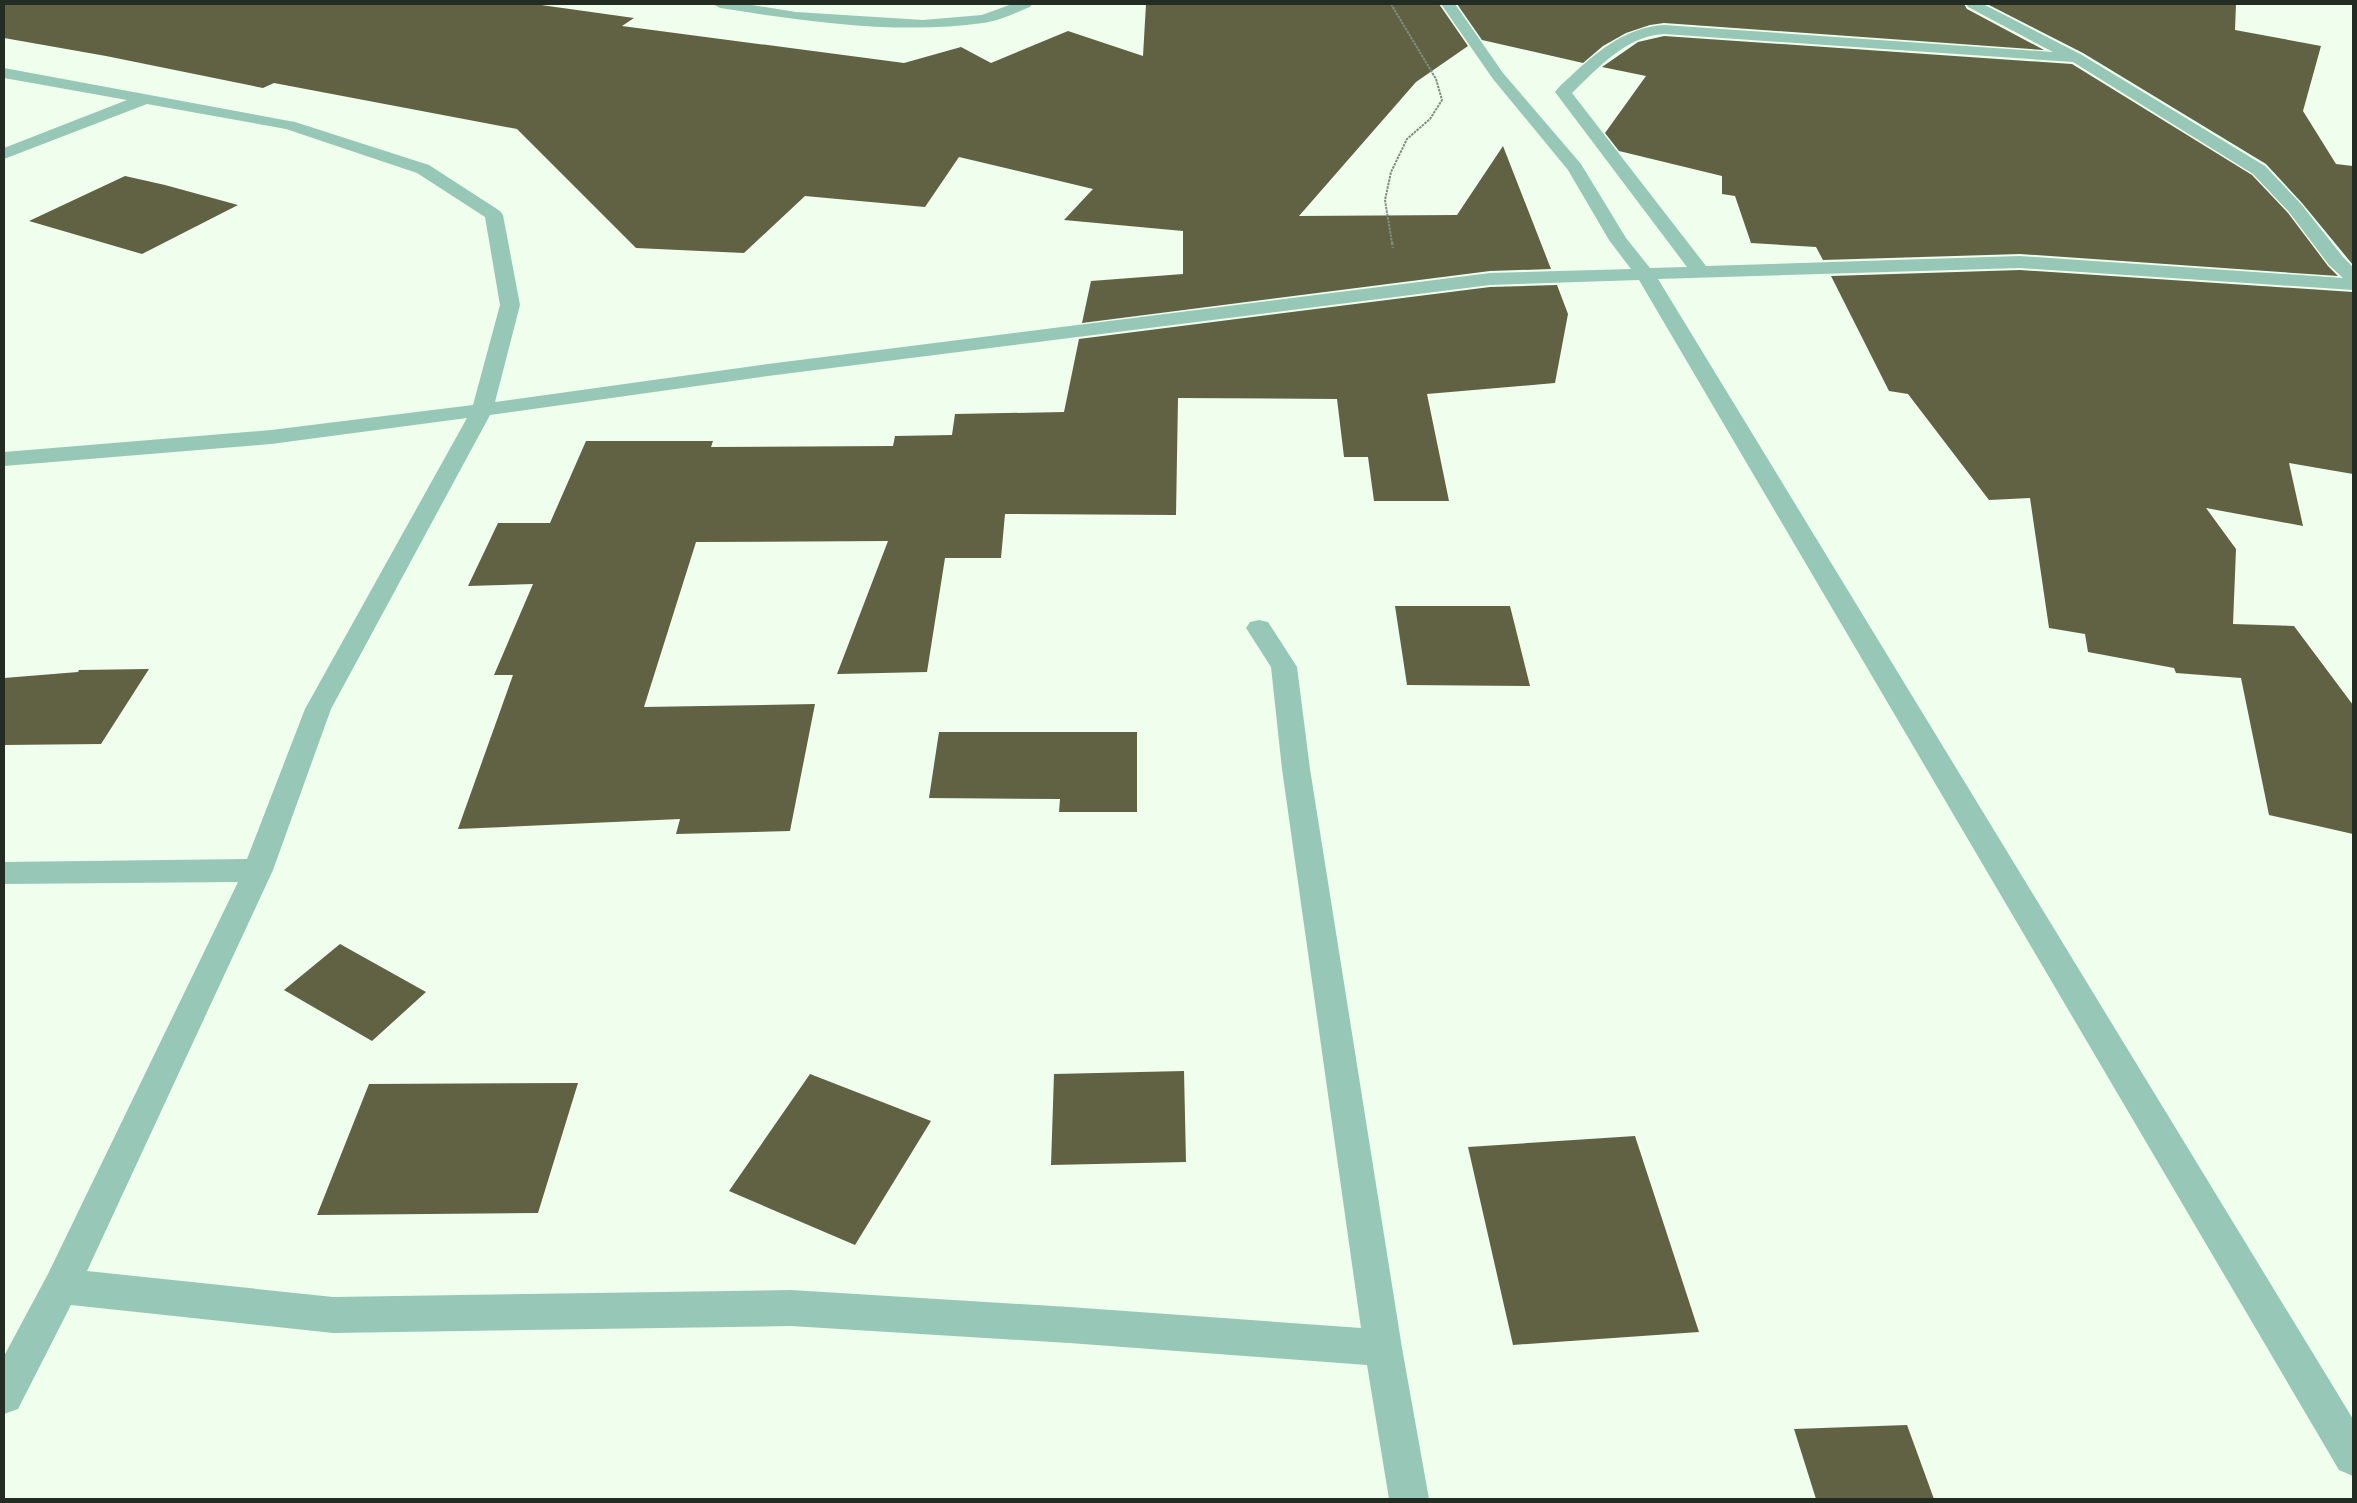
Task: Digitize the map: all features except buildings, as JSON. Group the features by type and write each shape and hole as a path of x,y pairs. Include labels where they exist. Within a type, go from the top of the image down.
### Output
{"street":[{"path":"720,4 796,16 923,24 984,19 1025,4"},
{"path":"1448,4 1498,76 1575,168 1618,240 1645,274 2353,1456"},
{"path":"1974,4 2077,58 2260,170 2295,208 2336,260 2353,277"},
{"path":"1701,272 1564,92 1615,46 1638,34 1656,30 1691,30 2077,58"},
{"path":"4,73 298,128 423,169 494,214 510,305 482,410 318,709 258,870 61,1286 4,1395"},
{"path":"4,154 145,99"},
{"path":"4,459 271,436 482,410 790,367 1490,279 2020,262 2353,284"},
{"path":"1259,628 1284,667 1298,779 1382,1348 1409,1499"},
{"path":"4,873 258,870"},
{"path":"61,1286 333,1315 791,1308 1069,1324 1382,1348"}],"path":[{"path":"1391,4 1436,79 1442,100 1430,119 1408,139 1391,172 1385,200 1399,290"}]}
